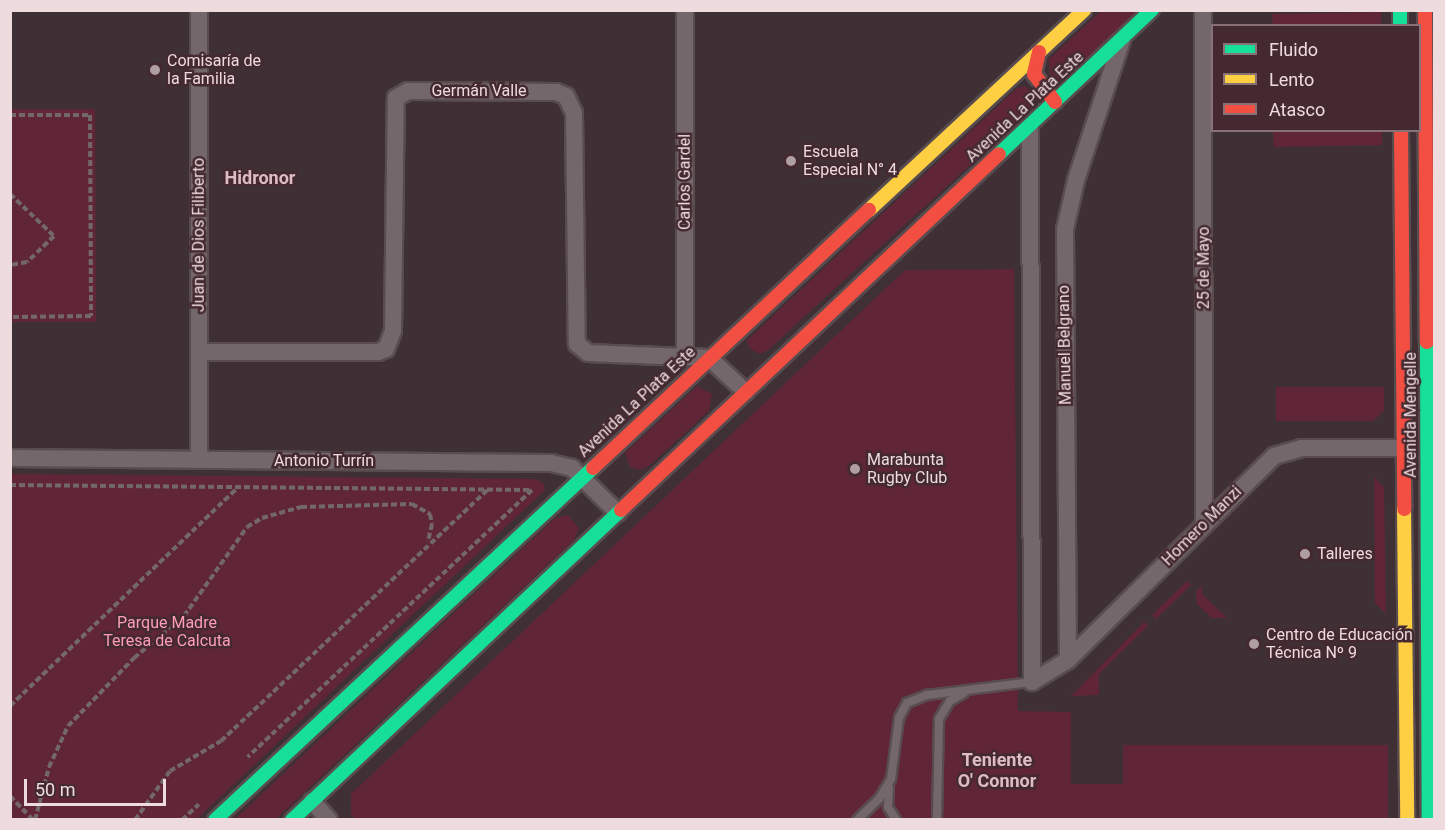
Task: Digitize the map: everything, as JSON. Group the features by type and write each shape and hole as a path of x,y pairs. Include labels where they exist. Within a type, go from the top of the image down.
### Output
{"main road":[{"name":"Avenida La Plata Este","path":"292,819 1152,10"},
{"name":"Avenida Mengelle","path":"1425,10 1431,448 1429,819"},
{"name":"Avenida La Plata Este","path":"215,819 1039,52 1076,13"},
{"path":"1039,52 1034,74 1055,102"},
{"name":"Avenida Mengelle","path":"1401,132 1407,819"},
{"path":"1404,448 1431,448"}],"street":[{"name":"Juan de Dios Filiberto","path":"199,10 199,459"},
{"name":"Carlos Gardel","path":"685,10 685,354"},
{"name":"25 de Mayo","path":"1203,10 1204,525"},
{"name":"Manuel Belgrano","path":"1068,660 1065,229 1076,180 1123,38"},
{"name":"Germán Valle","path":"199,352 386,349 393,331 393,107 401,93 420,91 556,92 566,96 574,113 576,344 588,353 685,354 709,358"},
{"name":"Manuel Belgrano","path":"1030,126 1032,682"},
{"path":"1402,254 1430,254"},
{"path":"709,358 746,392"},
{"name":"Homero Manzi","path":"1032,682 1068,660 1282,451 1404,448"},
{"name":"Antonio Turrín","path":"10,458 544,462 563,465 582,475 618,513"},
{"path":"312,801 329,819"}],"lane":[{"path":"896,819 887,801 899,718 907,703 927,695 1032,682"},
{"path":"936,819 939,719 950,701 967,691"},
{"path":"857,819 879,799 891,779"}],"path":[{"path":"10,115 90,115 91,316 10,317"},
{"path":"10,194 54,236 27,262 10,265"},
{"path":"10,485 532,490 242,763"},
{"path":"10,706 238,487"},
{"path":"135,819 171,771 221,741 428,542 488,490"},
{"path":"10,796 34,819 49,767 68,726 134,658 184,616 248,527 262,518 301,507 412,504 429,514 432,524 428,542"},
{"path":"182,819 207,795"}],"green space":[{"path":"1101,11 1139,11 1063,80 1050,78 1049,59"},
{"path":"1381,12 1381,24 1273,24 1272,14"},
{"path":"1025,86 1034,93 1031,109 768,350 760,354 749,348 747,340 1017,88"},
{"path":"11,109 95,109 96,322 11,322"},
{"path":"1273,132 1382,132 1382,145 1274,147"},
{"name":"Marabunta Rugby Club","path":"1014,269 1018,711 1071,712 1071,784 1123,784 1123,745 1388,745 1388,820 356,820 351,814 351,794 905,270"},
{"path":"697,386 712,394 709,411 649,466 639,470 630,467 625,453"},
{"path":"1276,387 1384,387 1384,410 1373,421 1276,421"},
{"name":"Parque Madre Teresa de Calcuta","path":"11,474 535,479 543,483 545,490 197,819 11,820"},
{"path":"1374,477 1384,487 1386,614 1375,603"},
{"path":"568,515 579,528 574,540 276,819 234,820 555,518"},
{"path":"1187,581 1191,585 1156,619 1152,615"},
{"path":"1202,586 1202,594 1227,618 1212,618 1197,604 1196,591"},
{"path":"1144,622 1148,626 1099,674 1099,695 1071,696"}],"traffic: fast":[{"path":"999,154 1152,10"},
{"path":"1400,10 1400,24"},
{"path":"1427,342 1429,820"},
{"path":"215,820 593,468"},
{"path":"292,820 621,510"}],"traffic: slow":[{"path":"869,210 1084,10"},
{"path":"1404,509 1407,820"}],"traffic: jam":[{"path":"1425,10 1427,342"},
{"path":"1039,52 1034,74 1055,102"},
{"path":"1401,132 1404,509"},
{"path":"621,510 999,154"},
{"path":"593,468 869,210"}],"place":[{"name":"Comisaría de la Familia","path":"155,70"},
{"name":"Escuela Especial N° 4","path":"791,161"},
{"name":"Marabunta Rugby Club","path":"855,469"},
{"name":"Talleres","path":"1305,554"},
{"name":"Centro de Educación Técnica Nº 9","path":"1254,644"}],"district":[{"name":"Hidronor","path":"260,178"},
{"name":"Teniente O' Connor","path":"997,771"}]}
